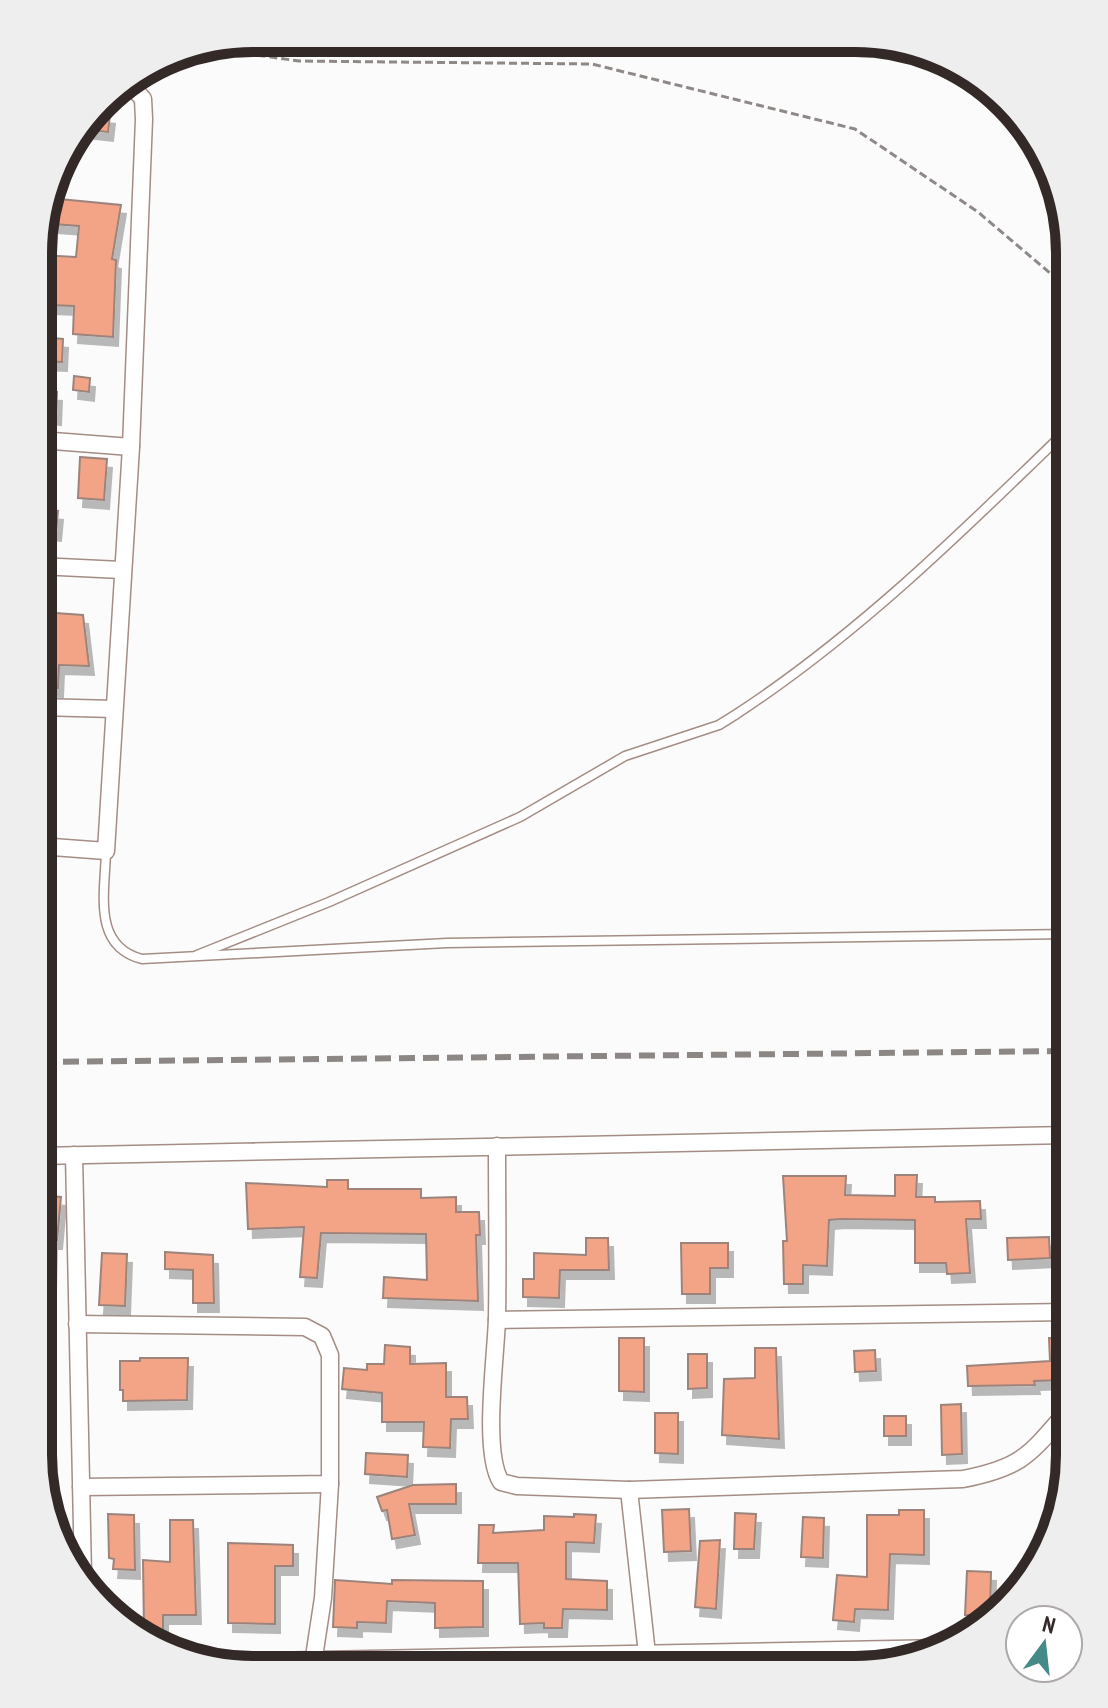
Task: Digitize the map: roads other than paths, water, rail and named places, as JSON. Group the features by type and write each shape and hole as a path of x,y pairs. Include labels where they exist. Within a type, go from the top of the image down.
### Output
{"street":[{"path":"52,847 106,851 131,447 144,119 143,99 135,91"},
{"path":"52,441 131,447"},
{"path":"52,567 121,570"},
{"path":"52,707 114,709"},
{"path":"52,1156 1056,1135"},
{"path":"497,1146 493,1457 494,1470 501,1482 517,1486 629,1490 963,1479 1002,1472 1026,1458 1056,1424"},
{"path":"74,1155 83,1562"},
{"path":"497,1320 1056,1312"},
{"path":"77,1324 287,1325 305,1327 322,1336 330,1355 330,1484 323,1598 314,1656"},
{"path":"81,1487 330,1484"},
{"path":"629,1490 647,1654"},
{"path":"620,1656 906,1649"},
{"path":"795,1651 795,1656"}],"lane":[{"path":"189,958 329,902 520,817 625,756 719,725 852,631 911,574 950,544 1056,441"},
{"path":"106,851 105,913 110,941 124,954 142,959 334,946 1056,934"}],"railway":[{"path":"52,1062 1056,1051"}]}
